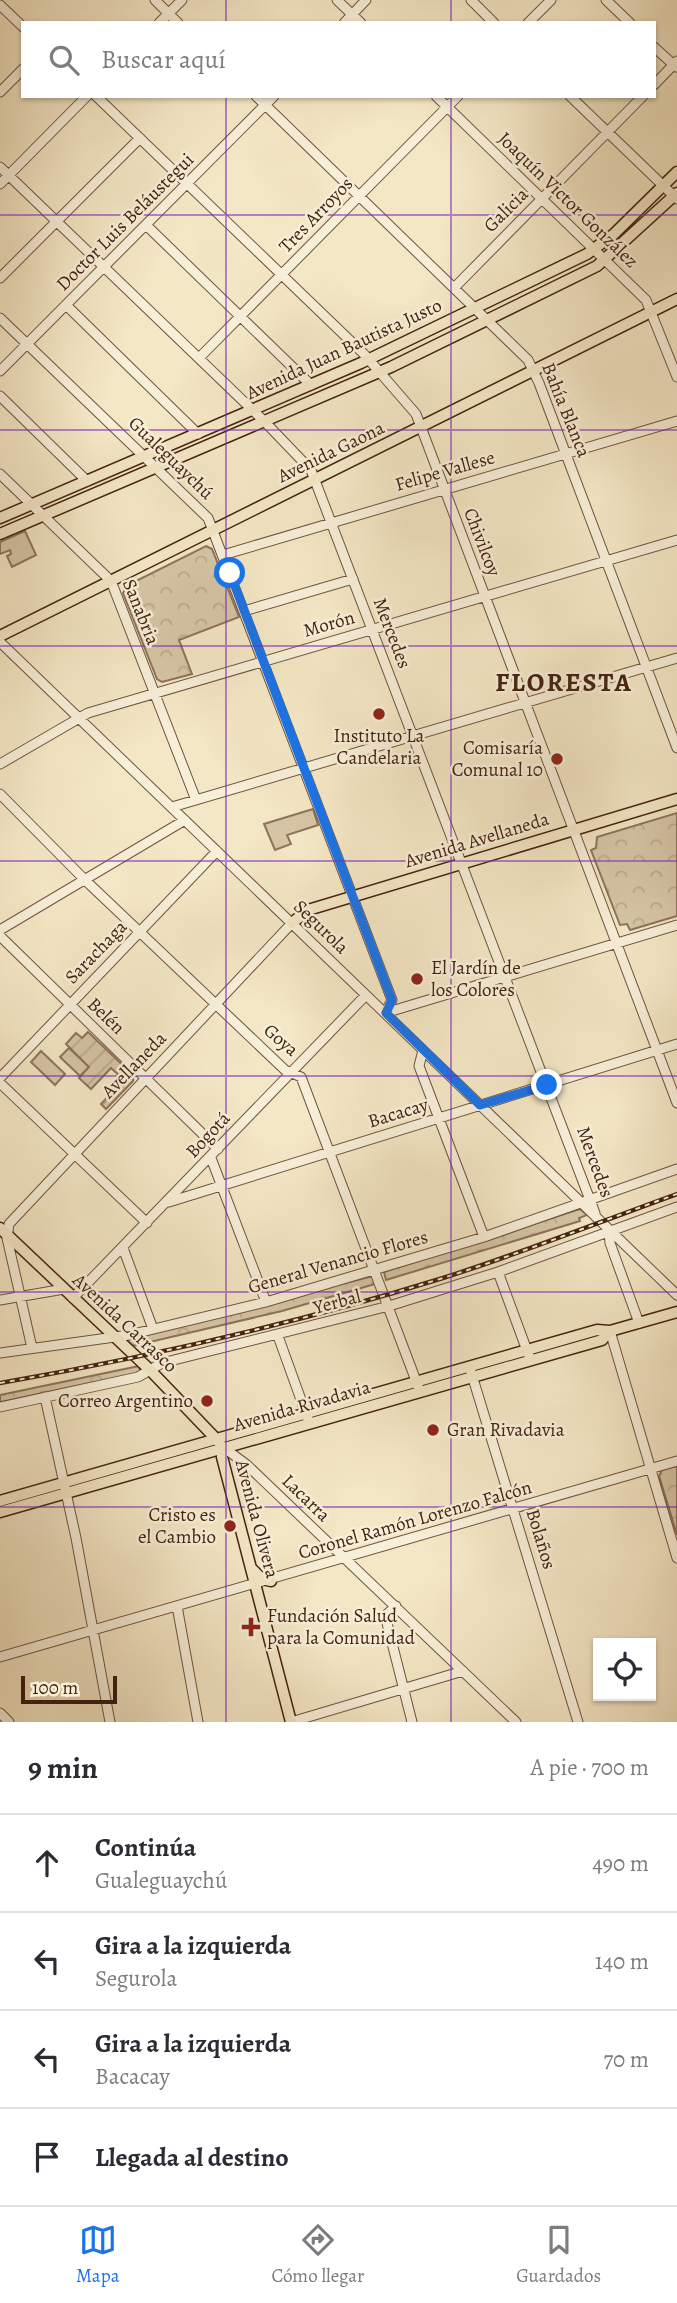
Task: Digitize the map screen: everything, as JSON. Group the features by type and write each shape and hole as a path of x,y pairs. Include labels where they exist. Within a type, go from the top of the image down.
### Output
{"main road":[{"name":"Avenida Juan Bautista Justo","path":"0,518 369,359 595,250 677,172"},
{"name":"Avenida Juan Bautista Justo","path":"0,534 380,372 606,260 676,196"},
{"name":"Avenida Gaona","path":"0,636 677,299"},
{"name":"Avenida Avellaneda","path":"292,923 308,910 677,799"},
{"name":"Avenida Carrasco","path":"2,1232 150,1370 220,1443"},
{"name":"Avenida Rivadavia","path":"0,1501 65,1487 529,1355 602,1339 611,1331 677,1312"},
{"name":"Avenida Olivera","path":"220,1443 249,1566 291,1722"},
{"name":"Avenida Rivadavia","path":"0,1512 65,1487"},
{"path":"249,1566 262,1579 271,1581"}],"street":[{"path":"155,0 176,21"},
{"path":"161,21 182,0"},
{"path":"337,0 358,21"},
{"path":"346,21 366,0"},
{"path":"471,0 492,21"},
{"path":"530,21 551,0"},
{"path":"606,0 628,21"},
{"path":"0,5 21,25"},
{"path":"656,49 676,65 656,83"},
{"path":"0,92 21,71"},
{"path":"0,184 85,98"},
{"name":"Chivilcoy","path":"98,98 369,359 416,414 677,1103"},
{"name":"Bahía Blanca","path":"258,98 527,360 566,454 677,748"},
{"name":"Doctor Luis Beláustegui","path":"0,372 272,98"},
{"name":"Joaquín Victor González","path":"438,98 646,300 653,311 677,377"},
{"name":"Tres Arroyos","path":"199,358 456,98"},
{"path":"572,98 676,196"},
{"name":"Galicia","path":"454,289 641,98"},
{"path":"0,278 140,138"},
{"name":"Mercedes","path":"0,167 253,410 303,460 315,479 584,1182 587,1202 609,1232"},
{"path":"146,225 310,385"},
{"path":"66,305 198,434"},
{"name":"Gualeguaychú","path":"0,318 208,517 392,1000 386,1013"},
{"path":"0,396 87,481"},
{"name":"Felipe Vallese","path":"223,555 677,421"},
{"name":"Sanabria","path":"0,474 111,581 196,800"},
{"name":"Morón","path":"0,764 78,718 154,693 677,540"},
{"path":"244,611 352,579"},
{"name":"Segurola","path":"0,642 422,1050 570,1191 587,1202"},
{"path":"172,807 677,658"},
{"name":"Goya","path":"0,794 139,933 285,1070 303,1081 418,1386"},
{"path":"0,930 185,820"},
{"name":"Sarachaga","path":"0,1081 217,851"},
{"name":"Avellaneda","path":"2,1232 292,923"},
{"path":"386,1013 677,925"},
{"name":"Belén","path":"0,936 218,1149"},
{"name":"Bogotá","path":"73,1298 169,1202 366,995"},
{"name":"Bacacay","path":"169,1202 677,1044"},
{"path":"422,1050 419,1066 484,1237"},
{"path":"0,1081 147,1223"},
{"path":"211,1158 266,1302"},
{"name":"General Venancio Flores","path":"0,1353 153,1329 266,1302 484,1237 677,1169"},
{"path":"570,1191 579,1190 584,1182"},
{"name":"Yerbal","path":"0,1407 138,1377 162,1363 278,1336 388,1306 498,1272 677,1207"},
{"path":"2,1232 32,1348"},
{"path":"609,1232 677,1295"},
{"path":"609,1232 615,1259 639,1323"},
{"path":"123,1248 153,1329"},
{"path":"615,1259 622,1250 632,1251"},
{"path":"498,1272 529,1355"},
{"path":"0,1300 64,1289"},
{"path":"611,1331 677,1558"},
{"path":"278,1336 308,1417"},
{"name":"Bolaños","path":"471,1371 578,1722"},
{"path":"45,1397 110,1722"},
{"name":"Lacarra","path":"220,1443 235,1453 516,1722"},
{"name":"Coronel Ramón Lorenzo Falcón","path":"0,1657 271,1581 677,1461"},
{"path":"177,1606 198,1722"},
{"path":"396,1606 386,1618 412,1722"},
{"path":"291,1722 463,1671"},
{"path":"0,1713 9,1722"}],"green space":[{"path":"25,531 36,555 12,567 7,556 11,554 10,550 0,554 0,542"},
{"path":"206,546 212,549 239,617 179,640 192,674 162,682 157,679 123,593 128,585"},
{"path":"313,809 318,825 287,835 291,844 275,850 264,824"},
{"path":"677,813 677,916 630,930 627,924 620,925 591,850 596,848 597,837"},
{"path":"88,1032 133,1075 133,1081 106,1109 101,1104 124,1080 111,1068 91,1089 79,1078 89,1067 66,1044 76,1033 82,1038"},
{"path":"69,1048 89,1067 80,1076 60,1057"},
{"path":"41,1051 65,1074 55,1085 31,1062"},
{"path":"580,1209 587,1215 579,1218 580,1221 386,1280 384,1272"},
{"path":"373,1277 375,1284 282,1311 133,1346 126,1340"},
{"path":"139,1366 140,1372 136,1375 0,1403 0,1395"},
{"path":"677,1466 677,1535 659,1476 662,1470"}],"railway":[{"path":"0,1383 167,1350 334,1310 473,1268 677,1194"}],"place":[{"name":"Instituto La Candelaria","path":"379,714"},
{"name":"Comisaría Comunal 10","path":"557,759"},
{"name":"El Jardín de los Colores","path":"417,979"},
{"name":"Correo Argentino","path":"207,1401"},
{"name":"Gran Rivadavia","path":"433,1430"},
{"name":"Cristo es el Cambio","path":"230,1526"},
{"name":"Fundación Salud para la Comunidad","path":"251,1627"}],"district":[{"name":"FLORESTA","path":"564,682"}],"route":[{"path":"230,573 392,1000 386,1013 480,1105 547,1085"}]}
